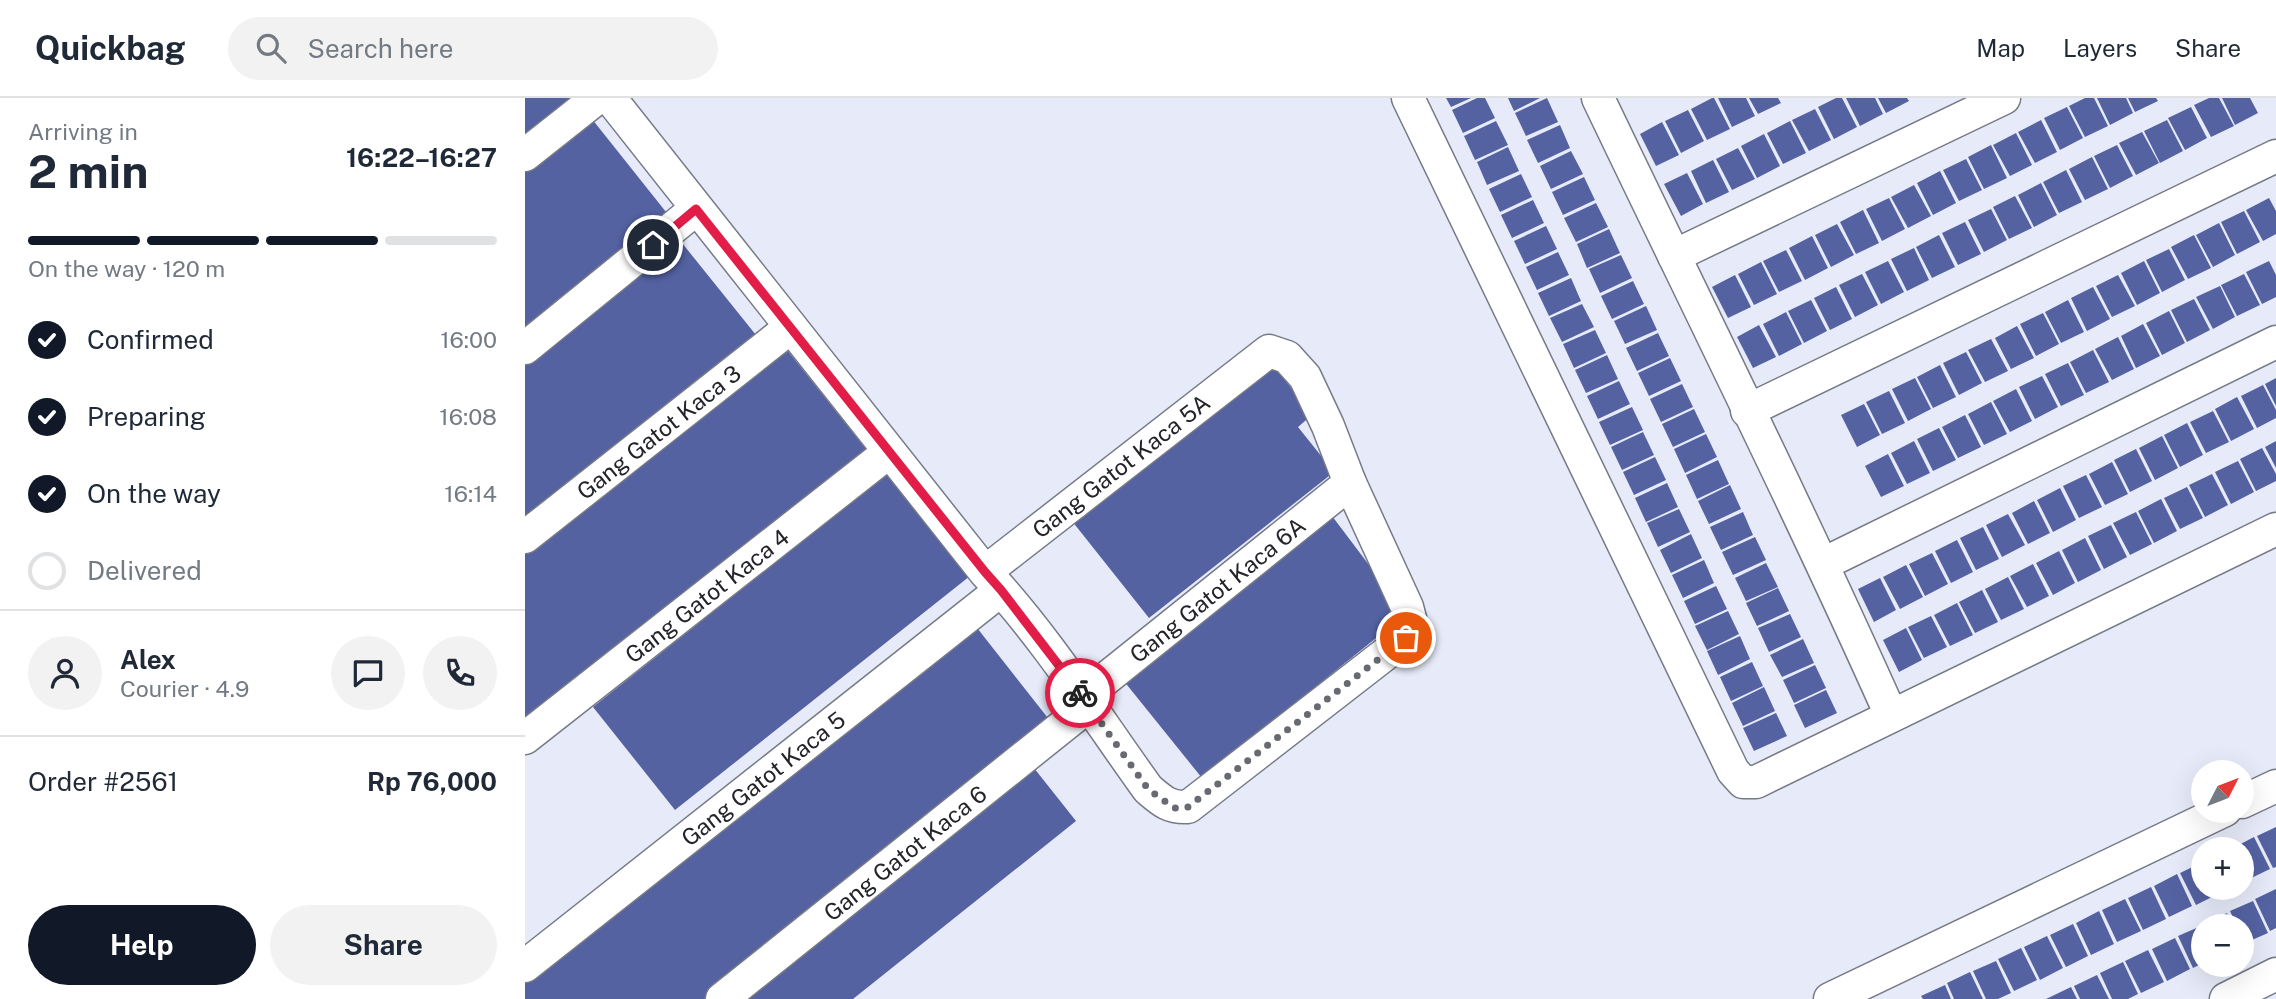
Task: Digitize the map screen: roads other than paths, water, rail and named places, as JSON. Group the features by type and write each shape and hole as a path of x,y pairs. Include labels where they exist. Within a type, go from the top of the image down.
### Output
{"street":[{"path":"525,155 597,98"},
{"path":"610,98 993,581 1148,789 1174,808 1188,807 1406,638 1411,622 1407,607 1350,483"},
{"path":"1408,98 1738,778 1743,782 1756,782 2276,529"},
{"path":"1674,256 2004,98"},
{"path":"1602,99 1747,411 1823,564 1891,715"},
{"path":"1747,411 2276,156"},
{"path":"525,348 696,209"},
{"name":"Gang Gatot Kaca 3","path":"525,537 791,327"},
{"path":"1823,564 2276,342"},
{"name":"Gang Gatot Kaca 5A","path":"993,581 1269,351 1287,357 1305,377 1350,483"},
{"name":"Gang Gatot Kaca 4","path":"525,738 889,452"},
{"name":"Gang Gatot Kaca 6A","path":"1085,701 1350,483"},
{"name":"Gang Gatot Kaca 5","path":"525,966 993,581"},
{"name":"Gang Gatot Kaca 6","path":"722,999 1085,701"},
{"path":"2254,796 2276,786"},
{"path":"1830,999 2198,823"},
{"path":"2226,999 2276,974"}]}
